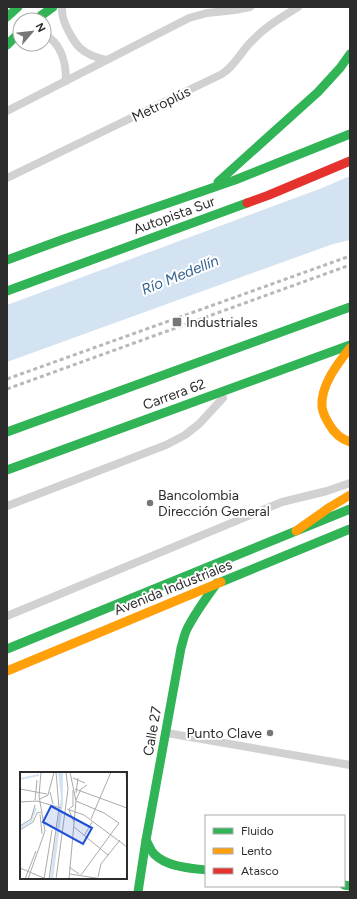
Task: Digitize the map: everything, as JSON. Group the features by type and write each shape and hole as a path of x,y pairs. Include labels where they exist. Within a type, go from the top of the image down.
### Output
{"main road":[{"path":"7,17 18,7"},
{"path":"211,188 318,92 340,68 350,54"},
{"name":"Autopista Sur","path":"7,260 26,252 235,180 350,134"},
{"name":"Autopista Sur","path":"7,291 269,195 350,161"},
{"path":"7,251 26,252"},
{"name":"Carrera 62","path":"7,432 350,307"},
{"name":"Carrera 62","path":"7,470 350,344"},
{"path":"350,348 340,360 324,389 322,404 325,416 332,430 345,441 350,442"},
{"path":"296,531 350,495"},
{"name":"Avenida Industriales","path":"7,649 350,509"},
{"name":"Avenida Industriales","path":"7,671 350,529"},
{"name":"Calle 27","path":"138,892 181,648 186,631 195,614 217,583"},
{"path":"146,840 154,854 162,860 180,866 205,870"}],"lane":[{"path":"62,7 62,16 69,31 80,47 96,58 106,60"},
{"path":"7,111 189,18 207,13 250,7"},
{"name":"Metroplús","path":"7,178 222,74 229,69 260,32 298,7"},
{"path":"52,40 62,52 66,70 66,81"},
{"path":"7,506 166,445 185,435 199,424 233,387"},
{"path":"7,616 282,502 327,491 350,483"},
{"path":"166,733 350,765"}],"water":[{"name":"Río Medellín","path":"350,176 350,240 333,244 7,362 7,305 322,188"}],"railway":[{"path":"7,379 350,256"},
{"path":"7,389 350,265"}],"traffic: fast":[{"path":"7,17 18,7"},
{"path":"46,12 53,7"},
{"path":"7,45 12,40"},
{"path":"218,182 318,92 340,68 350,54"},
{"path":"7,260 235,180 350,134"},
{"path":"7,291 247,203"},
{"path":"7,432 350,307"},
{"path":"7,470 350,345"},
{"path":"7,649 350,509"},
{"path":"221,582 350,529"},
{"path":"138,892 181,648 190,623 217,583"},
{"path":"146,840 153,852 165,862 178,866 205,870"},
{"path":"345,885 350,886"}],"traffic: slow":[{"path":"350,348 331,375 322,399 323,411 329,424 335,433 350,442"},
{"path":"296,531 350,495"},
{"path":"7,671 221,582"}],"traffic: jam":[{"path":"247,203 350,161"}],"place":[{"name":"Industriales","path":"177,322"},
{"name":"Bancolombia Dirección General","path":"150,503"},
{"name":"Punto Clave","path":"270,733"}]}
